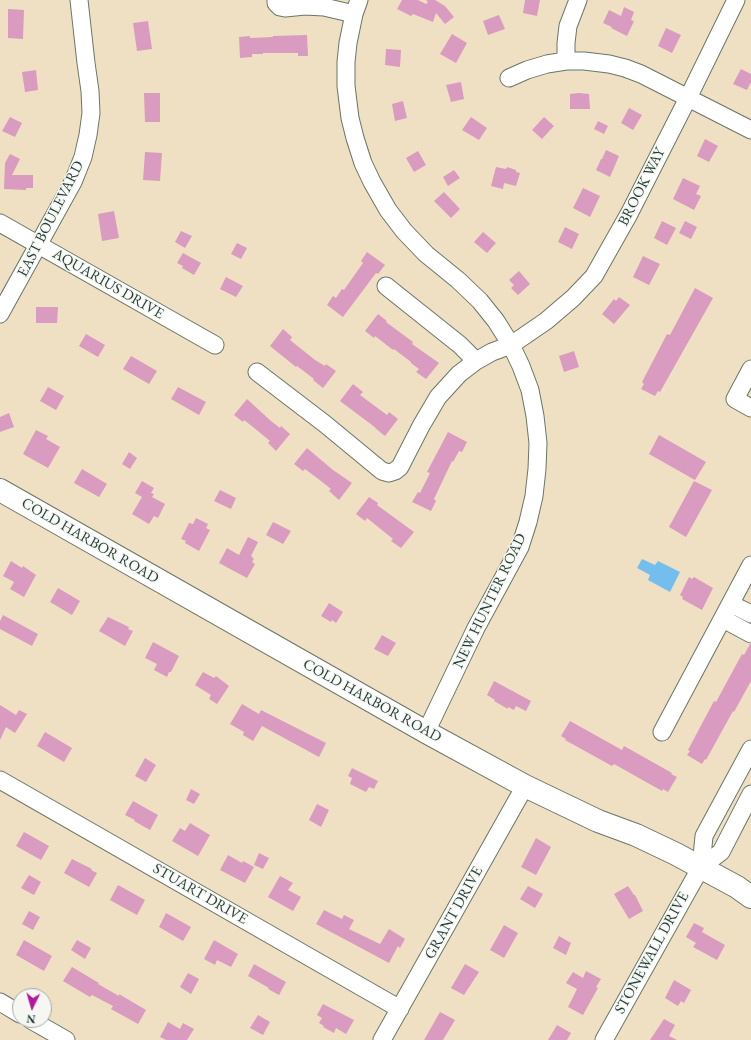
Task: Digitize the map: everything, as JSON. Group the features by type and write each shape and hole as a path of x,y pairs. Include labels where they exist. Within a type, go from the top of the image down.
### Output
{"main road":[{"name":"COLD HARBOR ROAD","path":"0,490 426,732 525,786 598,821 636,835 676,854 751,897"}],"street":[{"name":"EAST BOULEVARD","path":"0,314 73,182 83,157 91,113 90,91 79,0"},
{"path":"276,0 276,3 280,7 285,8 304,6 357,7"},
{"path":"566,61 568,26 578,0"},
{"name":"BROOK WAY","path":"257,372 326,424 382,471 390,473 395,471 400,467 421,426 441,393 459,374 476,361 492,352 511,345 546,321 573,298 594,276 629,214 736,0"},
{"name":"NEW HUNTER ROAD","path":"357,7 348,43 346,86 350,118 363,163 388,210 404,231 426,254 458,280 480,302 496,322 511,345 530,390 538,443 538,463 534,496 520,547 476,628 426,732"},
{"path":"510,78 527,70 547,64 566,61 584,61 609,64 641,74 751,130"},
{"name":"AQUARIUS DRIVE","path":"0,223 215,346"},
{"path":"386,286 460,345 476,361"},
{"path":"751,369 735,399 751,408"},
{"path":"662,732 751,565"},
{"path":"731,604 751,614"},
{"path":"723,619 751,634"},
{"path":"701,867 704,836 751,749"},
{"name":"STUART DRIVE","path":"0,780 400,1009"},
{"name":"GRANT DRIVE","path":"382,1040 525,786"},
{"path":"701,867 721,852 751,794"},
{"name":"STONEWALL DRIVE","path":"604,1040 701,867"},
{"path":"0,1002 12,1009"},
{"path":"45,1028 66,1040"}],"water":[{"path":"642,559 655,565 658,561 680,572 670,592 648,580 650,575 637,568"}],"building":[{"path":"402,0 418,0 426,4 428,2 426,0 435,0 445,6 454,17 445,24 436,13 433,22 413,14 411,16 397,9"},
{"path":"525,0 540,0 537,16 523,13"},
{"path":"624,7 634,12 631,20 634,21 627,36 603,23 609,10 621,16"},
{"path":"8,9 24,10 23,39 8,38"},
{"path":"499,15 505,29 488,35 483,21"},
{"path":"148,21 152,49 137,51 133,23"},
{"path":"666,28 681,35 672,53 658,46"},
{"path":"452,34 467,43 456,63 440,54"},
{"path":"307,35 308,56 298,56 298,53 263,53 252,54 252,57 240,58 239,37 250,36 250,38"},
{"path":"386,49 401,50 400,67 385,65"},
{"path":"741,69 751,74 751,82 747,90 733,84"},
{"path":"36,70 38,90 25,92 22,72"},
{"path":"461,82 464,99 451,102 446,85"},
{"path":"144,93 160,93 160,122 145,122"},
{"path":"570,94 589,94 590,109 570,109"},
{"path":"403,101 407,118 395,121 392,104"},
{"path":"629,108 642,115 633,130 621,123"},
{"path":"10,117 22,123 15,137 2,131"},
{"path":"471,117 487,128 479,140 462,130"},
{"path":"544,117 554,126 542,139 532,130"},
{"path":"598,121 608,126 604,134 594,129"},
{"path":"705,139 718,146 709,162 697,156"},
{"path":"606,150 619,156 610,177 596,170"},
{"path":"418,151 426,165 414,172 406,158"},
{"path":"145,152 162,153 160,181 143,180"},
{"path":"10,154 20,159 12,175 33,175 33,188 26,188 26,190 4,189 5,163"},
{"path":"496,167 506,169 507,167 520,173 516,186 504,183 503,189 491,186"},
{"path":"454,170 460,178 448,186 443,177"},
{"path":"683,178 700,186 696,194 701,196 694,210 673,199"},
{"path":"583,188 600,196 590,217 573,208"},
{"path":"444,192 460,209 451,218 434,201"},
{"path":"114,211 119,238 102,241 98,214"},
{"path":"662,221 676,228 667,245 654,238"},
{"path":"685,221 697,227 691,239 679,233"},
{"path":"565,227 579,234 572,249 558,242"},
{"path":"181,231 192,236 185,248 175,242"},
{"path":"483,232 496,243 487,253 474,242"},
{"path":"237,243 247,248 241,259 231,254"},
{"path":"367,252 385,265 378,274 376,273 343,317 327,305 333,296 336,298 342,289 344,290 363,263 361,261"},
{"path":"183,253 201,263 194,275 182,268 183,266 177,263"},
{"path":"643,256 660,264 649,285 633,277"},
{"path":"519,271 530,284 518,295 511,288 514,285 509,280"},
{"path":"226,277 243,286 236,297 220,289"},
{"path":"695,288 713,298 660,392 658,391 655,396 641,389 644,384 642,382 667,334 670,335"},
{"path":"619,297 630,305 614,324 602,314 614,299 616,301"},
{"path":"36,307 58,307 57,323 36,323"},
{"path":"378,314 387,321 386,322 413,342 412,344 439,363 426,379 416,372 419,369 411,362 375,336 374,338 365,331"},
{"path":"283,329 292,337 290,340 315,360 325,366 326,364 336,371 323,388 313,380 314,379 297,366 296,367 270,346"},
{"path":"86,334 105,345 98,357 79,346"},
{"path":"574,351 579,367 564,372 559,356"},
{"path":"131,356 157,371 149,384 123,369"},
{"path":"353,384 363,392 360,395 387,415 389,412 398,419 385,436 340,401"},
{"path":"48,387 64,396 56,410 40,401"},
{"path":"178,387 206,402 199,415 171,399"},
{"path":"247,399 271,421 280,428 281,426 290,434 276,451 268,443 270,441 244,420 243,422 234,415"},
{"path":"9,413 14,427 0,432 0,417"},
{"path":"36,430 48,436 46,439 60,447 48,468 23,454"},
{"path":"448,432 467,442 462,452 459,451 453,462 452,461 434,499 436,501 431,511 412,502 418,492 420,493 430,473 427,472"},
{"path":"659,435 706,462 695,480 649,454"},
{"path":"307,448 333,470 352,483 339,500 329,491 331,489 321,481 305,469 303,471 294,464"},
{"path":"129,452 137,458 130,469 122,464"},
{"path":"82,469 107,484 99,497 74,483"},
{"path":"142,481 154,488 151,493 154,494 152,497 165,504 158,518 154,516 149,524 132,514 142,497 135,493"},
{"path":"694,481 712,490 686,537 669,527"},
{"path":"220,490 236,498 231,509 214,501"},
{"path":"369,497 378,503 377,505 414,532 401,548 391,541 393,539 367,518 365,521 356,514"},
{"path":"196,518 208,524 206,528 210,530 199,551 181,539 189,523 193,524"},
{"path":"273,522 291,531 283,544 266,535"},
{"path":"248,537 258,542 251,556 254,559 252,562 255,564 247,578 219,563 227,548 239,555"},
{"path":"11,561 22,568 23,566 36,575 24,597 10,589 14,582 3,576"},
{"path":"689,577 692,579 694,577 713,588 702,610 682,599 683,597 680,595"},
{"path":"58,588 80,601 72,615 50,602"},
{"path":"329,603 343,612 336,623 332,620 331,622 321,616"},
{"path":"3,615 38,634 32,646 0,629 0,621"},
{"path":"108,617 129,627 128,629 133,631 125,646 99,631"},
{"path":"382,635 396,643 388,656 374,649"},
{"path":"153,642 179,656 167,677 154,670 157,664 145,658"},
{"path":"750,644 751,681 706,760 705,759 702,764 687,755 690,751 688,750 714,701 716,702 742,654 744,655"},
{"path":"203,672 214,678 216,676 229,686 217,704 209,699 211,695 195,685"},
{"path":"494,681 531,701 526,711 516,706 514,710 508,707 508,709 487,695"},
{"path":"242,704 259,714 261,710 326,743 319,757 262,726 253,741 243,735 244,732 230,724"},
{"path":"0,705 16,715 19,710 27,714 15,733 6,727 0,740"},
{"path":"570,721 622,750 624,746 672,773 671,774 677,777 668,792 663,789 662,791 614,764 612,766 565,740 566,739 561,736"},
{"path":"45,732 72,748 64,762 37,746"},
{"path":"145,758 156,765 146,782 135,776"},
{"path":"352,768 378,781 374,789 369,787 366,792 350,784 352,778 348,776"},
{"path":"191,789 200,794 194,804 186,800"},
{"path":"133,801 158,815 150,830 125,815"},
{"path":"317,804 329,810 321,827 309,820"},
{"path":"190,823 210,835 198,856 172,841 180,828 185,831"},
{"path":"24,832 49,846 41,860 16,846"},
{"path":"536,838 551,847 536,875 521,867"},
{"path":"259,853 269,858 263,869 254,865"},
{"path":"228,855 242,863 243,861 254,867 245,883 220,870"},
{"path":"72,859 97,873 89,887 64,873"},
{"path":"29,875 41,882 34,895 21,888"},
{"path":"280,876 293,883 288,890 301,897 293,911 268,897"},
{"path":"118,885 145,900 137,915 110,900"},
{"path":"528,886 543,894 535,908 520,899"},
{"path":"628,886 635,895 643,911 629,919 614,894"},
{"path":"324,910 342,919 344,915 354,920 349,929 380,944 389,929 405,939 400,948 398,946 389,963 316,924"},
{"path":"29,911 40,917 33,930 22,924"},
{"path":"166,913 191,927 183,941 159,927"},
{"path":"694,923 704,928 702,932 725,945 717,960 693,947 696,943 686,937"},
{"path":"504,925 518,933 504,958 490,950"},
{"path":"559,936 571,943 566,955 553,948"},
{"path":"24,940 52,956 44,971 16,955"},
{"path":"77,940 91,948 85,959 71,950"},
{"path":"214,940 238,954 231,967 217,960 215,965 204,959"},
{"path":"254,964 286,982 279,995 248,976"},
{"path":"465,964 479,972 464,995 451,988"},
{"path":"72,967 99,983 98,984 119,996 119,994 146,1010 138,1024 111,1009 113,1006 92,995 90,997 63,981"},
{"path":"586,971 601,979 596,987 598,988 583,1015 568,1007 577,989 566,983 573,972 583,978"},
{"path":"188,973 199,979 191,994 180,987"},
{"path":"674,980 691,990 684,1003 681,1001 678,1006 665,998"},
{"path":"323,1004 354,1020 346,1034 336,1028 334,1033 319,1023 322,1018 317,1015"},
{"path":"440,1012 455,1020 443,1040 424,1040"},
{"path":"258,1015 270,1022 263,1035 250,1028"},
{"path":"664,1019 675,1025 669,1036 677,1040 650,1040"},
{"path":"168,1022 180,1029 183,1023 194,1029 187,1040 166,1040 160,1037"},
{"path":"557,1025 571,1033 567,1040 548,1040"}]}
